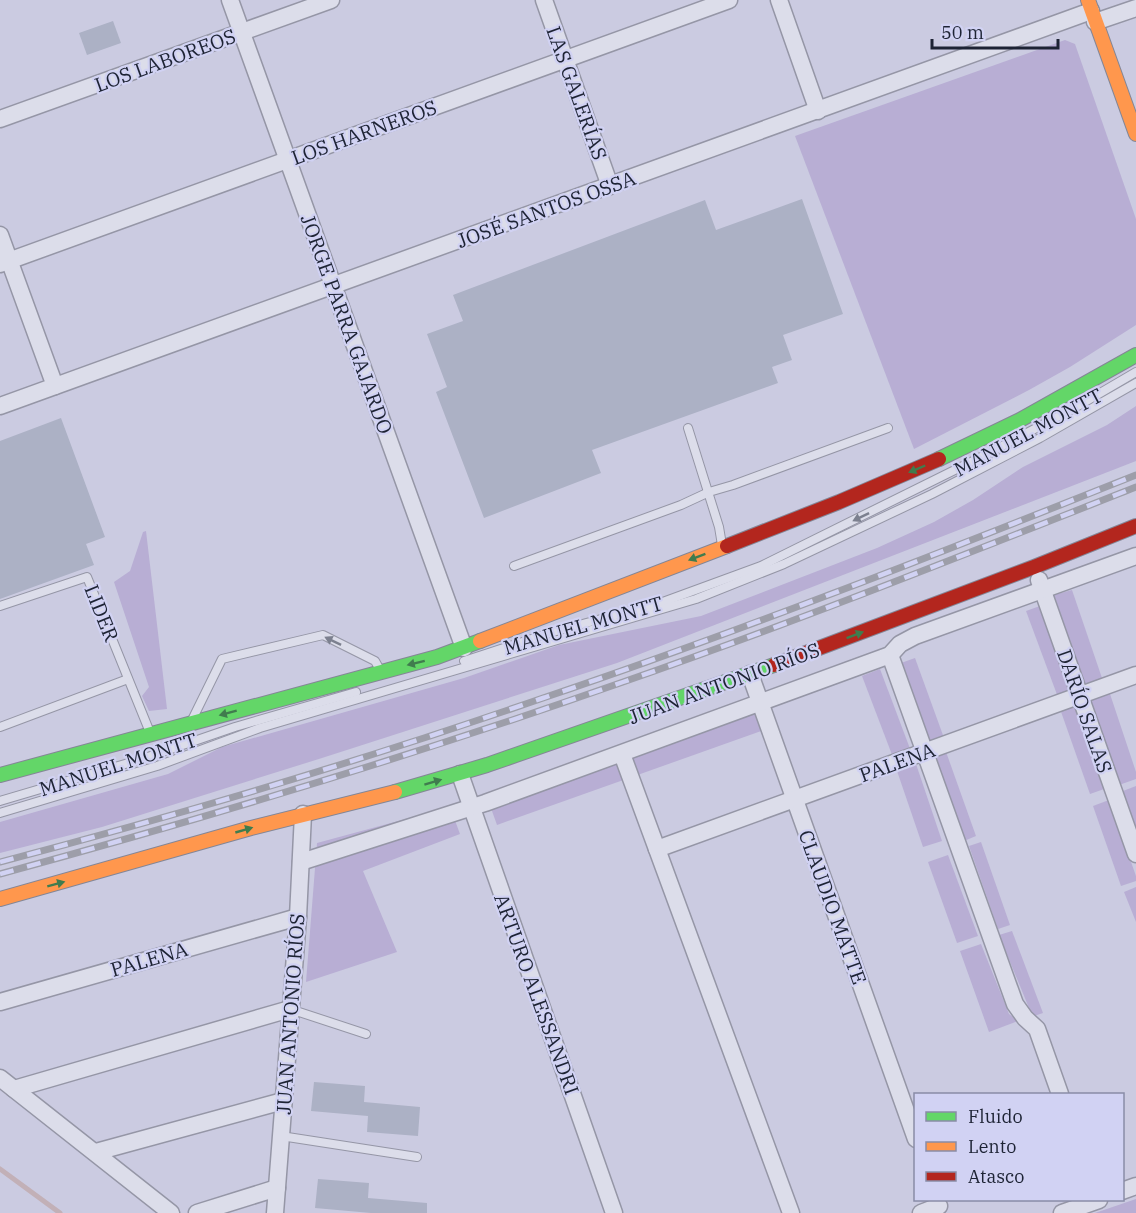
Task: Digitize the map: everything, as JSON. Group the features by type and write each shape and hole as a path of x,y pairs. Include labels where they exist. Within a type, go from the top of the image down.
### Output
{"main road":[{"path":"1091,11 1136,134"},
{"name":"MANUEL MONTT","path":"0,775 464,648 585,599 722,548 954,453 1071,393 1136,355"},
{"name":"JUAN ANTONIO RÍOS","path":"0,899 303,814 460,774 750,674 1136,526"}],"street":[{"name":"JORGE PARRA GAJARDO","path":"230,0 464,648"},
{"name":"LOS LABOREOS","path":"0,119 331,0"},
{"name":"LAS GALERÍAS","path":"544,0 610,186"},
{"name":"LOS HARNEROS","path":"5,262 729,0"},
{"path":"779,0 818,111"},
{"name":"JOSÉ SANTOS OSSA","path":"0,406 1091,11 1136,8"},
{"path":"0,235 5,262 55,386"},
{"path":"301,862 471,808 622,754 890,655 900,644 915,636 1136,556"},
{"name":"DARÍO SALAS","path":"1034,567 1136,854"},
{"path":"890,655 1015,1004 1037,1029 1059,1093"},
{"name":"CLAUDIO MATTE","path":"750,674 914,1136"},
{"name":"PALENA","path":"657,849 1136,675"},
{"path":"622,754 791,1213"},
{"name":"ARTURO ALESSANDRI","path":"460,774 614,1213"},
{"name":"JUAN ANTONIO RÍOS","path":"275,1213 298,916 303,814"},
{"name":"PALENA","path":"0,1002 298,916"},
{"path":"14,1089 290,1009"},
{"path":"0,1078 171,1213"},
{"path":"96,1152 283,1101"},
{"path":"197,1213 277,1188"},
{"path":"1069,1212 1096,1201"},
{"path":"921,1213 939,1206"}],"lane":[{"name":"MANUEL MONTT","path":"0,801 142,759 262,719 427,672 553,632 660,603 737,576 951,473 1060,416 1136,372"},
{"name":"MANUEL MONTT","path":"0,813 157,766 260,728 696,599 784,564 932,494 1066,424 1136,383"},
{"path":"688,428 719,527 722,548"},
{"path":"514,566 681,505 709,492 888,428"},
{"name":"LIDER","path":"0,606 87,577 151,734"},
{"path":"191,723 222,659 323,635 375,661 381,671"},
{"path":"0,727 129,680"},
{"path":"290,1009 366,1034"},
{"path":"281,1136 417,1157"}],"shaded area":[{"path":"1065,40 1075,44 1136,219 1136,325 1029,390 914,449 795,136"},
{"path":"1136,406 1136,461 617,663 102,827 0,853 0,822 168,774 222,747 464,678 559,645 701,616 877,548 934,522 1023,467 1107,425"},
{"path":"146,531 167,709 149,711 142,696 149,687 114,582 130,571 143,532"},
{"path":"1072,590 1103,681 1086,688 1054,595"},
{"path":"1040,606 1073,695 1059,700 1026,611"},
{"path":"915,658 944,738 930,742 901,663"},
{"path":"880,669 912,754 894,760 862,676"},
{"path":"1108,688 1136,772 1136,779 1119,785 1088,694"},
{"path":"1077,700 1107,788 1090,794 1059,706"},
{"path":"756,703 764,730 497,825 487,797"},
{"path":"945,749 976,836 964,841 932,754"},
{"path":"915,761 942,841 923,847 896,768"},
{"path":"1136,786 1136,828 1123,791"},
{"path":"1109,800 1136,876 1136,881 1121,886 1093,806"},
{"path":"450,807 460,834 363,871 397,952 306,982 317,843"},
{"path":"981,842 1010,925 998,929 969,846"},
{"path":"948,855 978,936 957,943 928,862"},
{"path":"1136,887 1136,922 1124,892"},
{"path":"1012,931 1043,1013 1034,1016 999,935"},
{"path":"981,944 1009,1014 1018,1021 989,1032 960,951"},
{"path":"1136,1199 1136,1213 1095,1213"}],"building":[{"path":"113,21 121,43 87,55 79,33"},
{"path":"802,199 843,314 783,335 792,360 772,367 778,383 592,450 601,473 484,518 436,392 447,387 427,334 463,321 453,295 705,200 716,230"},
{"path":"61,418 105,537 86,544 94,565 0,599 0,441"},
{"path":"314,1082 365,1086 364,1102 420,1107 418,1136 367,1132 368,1116 311,1111"},
{"path":"318,1179 369,1183 368,1198 427,1203 427,1213 371,1213 315,1208"}],"waterway":[{"path":"0,1169 60,1213"}],"railway":[{"path":"0,862 273,785 543,698 841,590 1136,475"},
{"path":"0,874 313,784 546,709 817,612 1136,487"}],"traffic: fast":[{"path":"939,459 1020,420 1136,355"},
{"path":"0,775 437,657 480,641"},
{"path":"395,792 487,765 774,665"}],"traffic: slow":[{"path":"1088,0 1136,134"},
{"path":"480,641 727,546"},
{"path":"0,899 251,828 395,792"}],"traffic: jam":[{"path":"727,546 839,502 939,459"},
{"path":"774,665 1136,526"}]}
